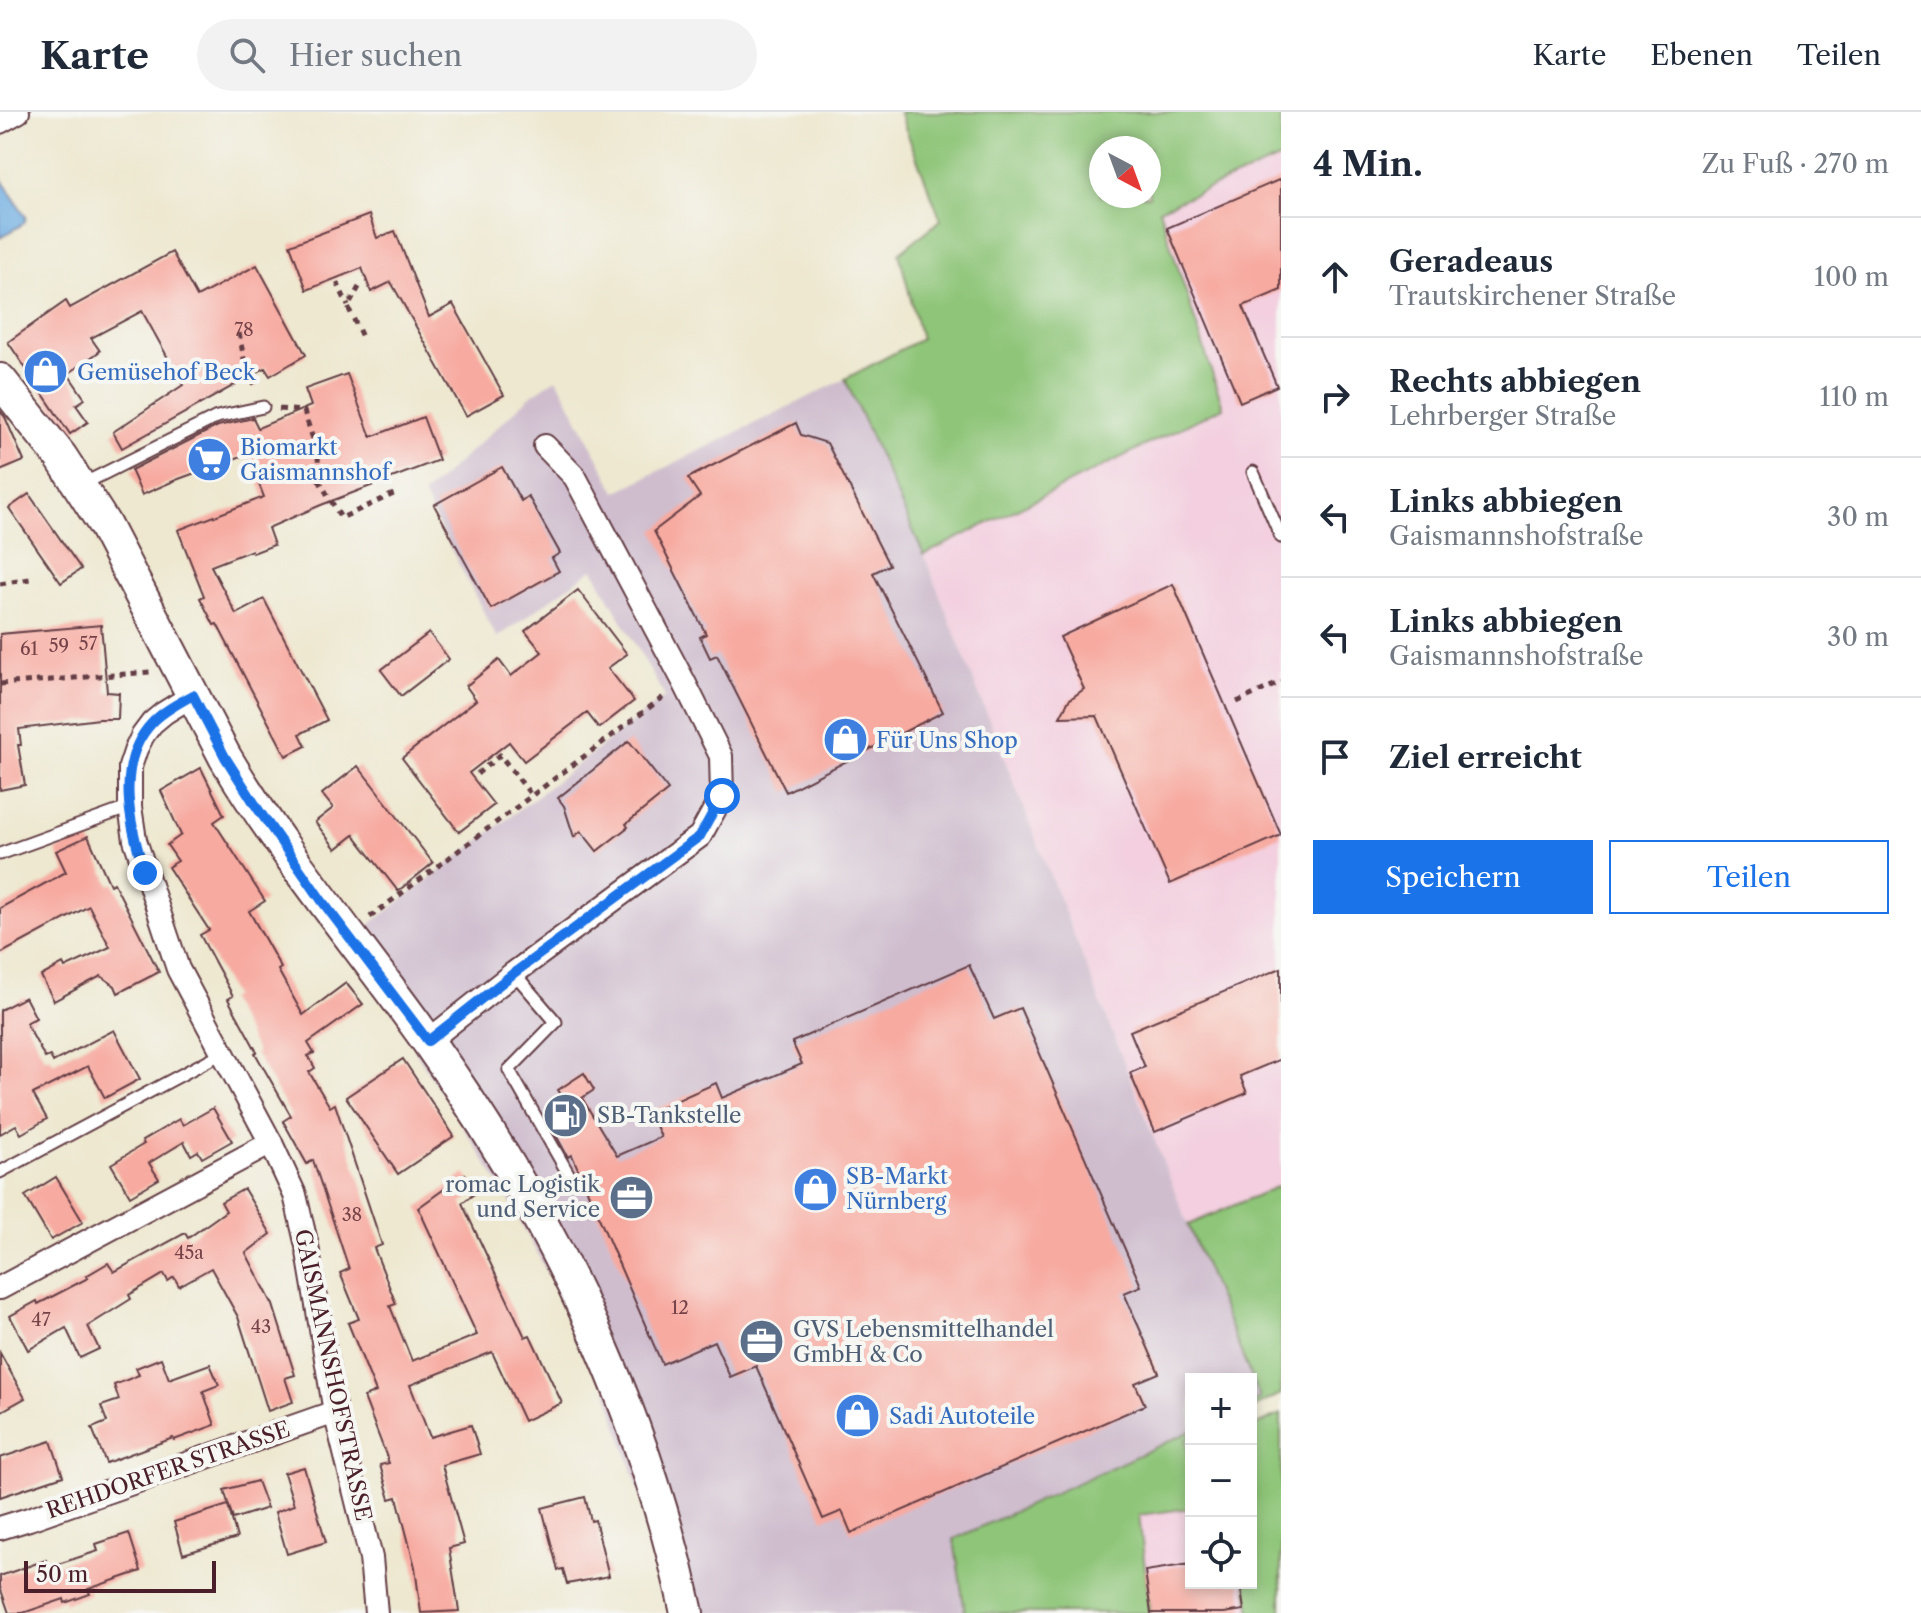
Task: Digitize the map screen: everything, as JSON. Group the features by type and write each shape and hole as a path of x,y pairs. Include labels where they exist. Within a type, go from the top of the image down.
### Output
{"street":[{"path":"0,122 18,112"},
{"path":"0,380 43,432 120,551 241,784 347,935 428,1041 490,1133 530,1201 576,1288 640,1444 687,1613"},
{"path":"428,1041 514,973 700,836 722,796 721,756 684,682 575,477 545,446"},
{"name":"GAISMANNSHOFSTRASSE","path":"193,695 164,713 143,735 130,767 130,807 135,840 178,969 271,1143 295,1195 307,1246 335,1412 371,1558 376,1613"},
{"path":"0,1288 271,1143"},
{"name":"REHDORFER STRASSE","path":"0,1528 335,1412"}],"lane":[{"path":"80,485 217,417 263,407"},
{"path":"1253,472 1281,537"},
{"path":"0,854 130,807"},
{"path":"514,973 556,1022 509,1070 569,1175 530,1201"},
{"path":"0,1172 222,1053"}],"path":[{"path":"337,282 363,339"},
{"path":"348,307 359,287"},
{"path":"239,333 244,359 263,407 304,411 318,455 319,480 341,518 398,492"},
{"path":"0,584 35,578"},
{"path":"0,684 154,671 176,659"},
{"path":"347,935 684,682"},
{"path":"1237,702 1281,682"},
{"path":"477,774 500,755 532,796"}],"shaded area":[{"path":"1281,158 1281,1185 1188,1225 924,555 1223,407 1158,209"},
{"path":"557,378 616,492 845,379 924,555 1249,1373 1185,1373 1185,1434 954,1539 965,1613 669,1613 653,1535 604,1381 507,1196 417,1054 358,934 665,697 593,569 497,638 423,495 533,394"},
{"path":"1185,1509 1185,1589 1247,1589 1251,1613 1150,1613 1139,1515"}],"green space":[{"path":"899,112 1281,112 1281,158 1159,209 1223,407 924,555 845,379 921,339 899,253 941,220"},
{"path":"1281,1185 1281,1394 1257,1406 1260,1398 1257,1373 1250,1373 1188,1225"},
{"path":"1281,1414 1281,1613 1251,1613 1247,1589 1257,1589 1257,1425"},
{"path":"1185,1434 1185,1509 1139,1515 1150,1613 965,1613 954,1539"}],"water":[{"path":"0,177 26,217 24,223 0,238"}],"building":[{"path":"1281,179 1281,290 1243,306 1277,386 1240,402 1167,228"},
{"path":"369,215 377,238 395,231 429,317 453,304 504,395 466,416 391,282 371,292 362,268 307,290 290,245"},
{"path":"172,252 197,297 257,265 306,355 270,376 265,368 122,448 113,432 183,385 142,311 91,338 100,351 68,374 85,399 76,405 88,422 70,434 8,342 66,301 70,308"},
{"path":"347,374 371,437 423,417 439,460 268,528 274,545 211,566 236,614 264,599 327,720 300,734 306,746 286,756 217,624 214,625 200,598 204,596 178,530 264,497 247,454 142,495 131,470 218,426 253,418 258,428 311,406 305,389"},
{"path":"0,411 24,461 0,471"},
{"path":"796,423 801,435 827,443 889,565 873,573 943,712 786,792 717,655 710,658 700,637 706,634 654,531 700,496 688,478"},
{"path":"502,467 521,501 528,496 560,553 552,558 559,571 491,609 434,505"},
{"path":"29,494 81,569 61,583 9,508"},
{"path":"1173,584 1281,835 1170,884 1097,716 1060,717 1069,700 1084,689 1060,637"},
{"path":"578,590 627,654 608,668 634,701 599,728 587,713 524,761 509,742 469,773 494,805 459,832 402,758 476,700 466,686 499,660 511,676 542,652 525,631"},
{"path":"101,625 107,692 119,693 118,719 19,729 21,745 18,745 25,785 0,790 0,634"},
{"path":"429,633 449,659 401,696 381,670"},
{"path":"629,741 668,790 597,851 581,831 574,837 564,806 558,798"},
{"path":"358,766 433,863 398,891 354,835 336,849 315,822 333,808 322,794"},
{"path":"201,768 224,815 214,822 265,901 249,911 303,1015 346,983 363,1004 308,1043 314,1053 308,1056 315,1068 309,1072 330,1107 335,1104 382,1245 374,1248 396,1304 390,1306 412,1361 477,1335 418,1208 465,1174 478,1191 462,1203 525,1337 530,1335 562,1403 524,1421 492,1352 410,1385 430,1437 471,1425 480,1454 442,1465 464,1544 449,1548 459,1611 421,1613 415,1567 397,1497 390,1499 380,1465 389,1463 364,1397 376,1392 348,1323 359,1319 340,1273 349,1269 313,1160 307,1164 283,1121 291,1116 255,1053 228,999 233,996 200,935 209,930 168,867 178,861 167,845 181,835 161,791"},
{"path":"88,836 110,885 114,883 159,972 118,993 115,986 101,976 54,1001 41,976 63,964 65,968 110,947 89,906 0,954 0,908 66,872 56,851"},
{"path":"969,965 994,1019 1020,1008 1141,1286 1124,1293 1159,1373 1135,1383 1145,1405 851,1533 842,1511 823,1519 756,1366 730,1377 714,1341 662,1364 572,1155 568,1157 546,1117 566,1102 558,1090 584,1073 594,1090 582,1098 617,1156 661,1137 650,1112 716,1083 722,1098 802,1064 792,1042"},
{"path":"1281,968 1281,1059 1240,1076 1247,1093 1155,1132 1130,1073 1145,1067 1130,1031"},
{"path":"25,997 36,1018 26,1023 45,1058 50,1056 53,1062 114,1030 140,1079 105,1098 88,1066 33,1094 47,1119 21,1134 16,1125 0,1134 0,1010"},
{"path":"403,1059 454,1136 398,1174 346,1097"},
{"path":"213,1108 232,1141 202,1158 198,1151 191,1155 184,1142 149,1163 159,1179 130,1196 111,1164 179,1119 183,1125"},
{"path":"56,1177 83,1222 51,1240 25,1196"},
{"path":"244,1189 271,1234 246,1253 273,1305 295,1375 285,1378 293,1402 268,1411 238,1317 211,1268 179,1286 174,1277 168,1281 164,1274 129,1295 131,1299 88,1326 99,1349 80,1358 66,1328 28,1350 10,1316 88,1278 86,1276 108,1263 114,1272 185,1233 188,1238 226,1211 221,1202"},
{"path":"0,1353 25,1398 0,1412"},
{"path":"161,1358 169,1379 210,1364 219,1385 203,1391 215,1425 106,1463 92,1428 107,1422 101,1406 119,1400 114,1385 139,1375 136,1368"},
{"path":"51,1441 63,1476 0,1497 0,1458"},
{"path":"304,1467 326,1542 287,1554 275,1512 294,1505 284,1473"},
{"path":"257,1481 267,1508 233,1519 224,1490"},
{"path":"585,1497 591,1521 595,1520 609,1576 567,1584 563,1569 558,1570 542,1508"},
{"path":"228,1505 237,1538 183,1554 174,1522"},
{"path":"129,1533 141,1571 88,1589 90,1594 65,1603 64,1599 23,1613 9,1613 0,1587 0,1576 46,1560 49,1567 98,1551 96,1544"},
{"path":"1185,1565 1185,1589 1241,1589 1244,1610 1151,1613 1145,1571"}],"place":[{"name":"Gemüsehof Beck","path":"46,372"},
{"name":"Biomarkt Gaismannshof","path":"209,460"},
{"name":"Für Uns Shop","path":"845,740"},
{"name":"SB-Tankstelle","path":"566,1115"},
{"name":"SB-Markt Nürnberg","path":"815,1189"},
{"name":"romac Logistik und Service","path":"631,1197"},
{"name":"GVS Lebensmittelhandel GmbH & Co","path":"762,1342"},
{"name":"Sadi Autoteile","path":"858,1416"}],"route":[{"path":"145,873 135,840 130,807 130,767 143,735 152,723 193,695 241,784 322,901 428,1041 514,973 700,836 722,796"}]}
